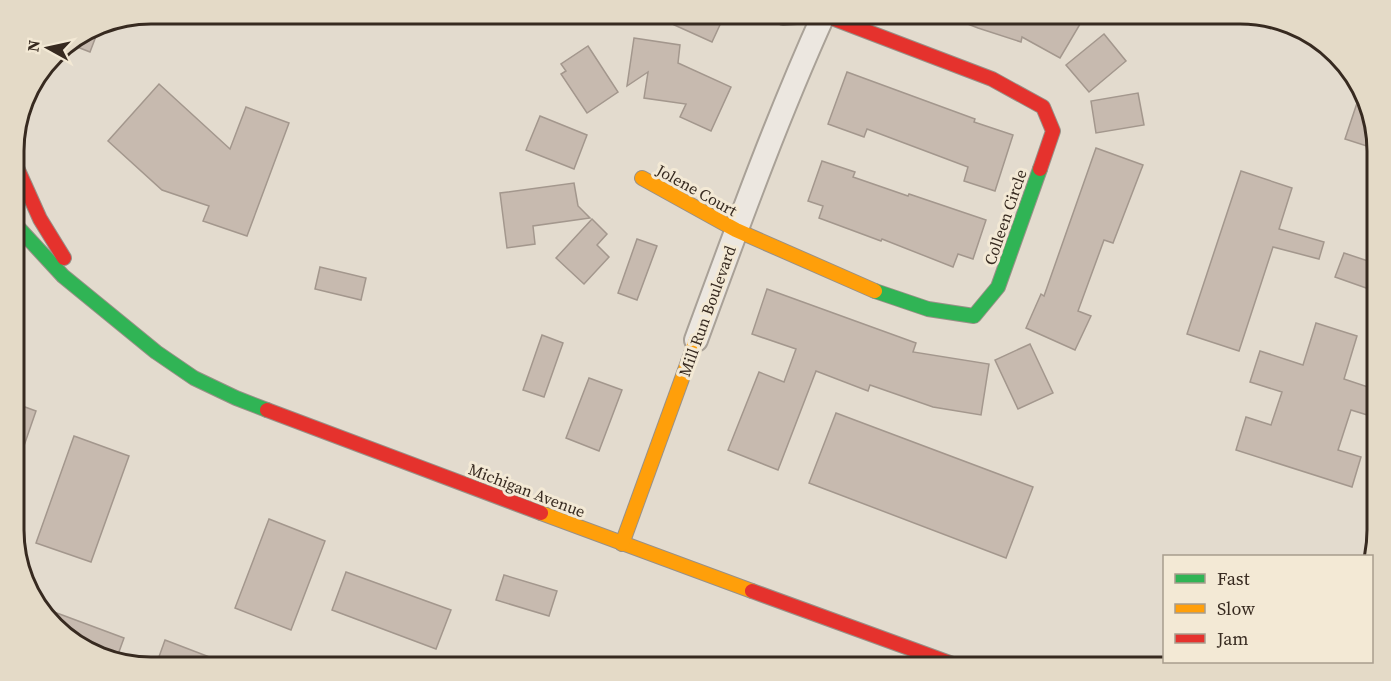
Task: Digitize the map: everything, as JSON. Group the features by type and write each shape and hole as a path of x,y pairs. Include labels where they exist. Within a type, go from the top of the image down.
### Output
{"main road":[{"name":"Colleen Circle","path":"736,230 878,292 928,309 974,316 998,287 1053,131 1042,107 992,79 850,24"},
{"name":"Jolene Court","path":"642,178 736,230"},
{"name":"Michigan Avenue","path":"24,184 40,219 67,263 100,308"},
{"name":"Michigan Avenue","path":"24,234 63,276 156,352 194,378 236,398 622,544 933,657"},
{"name":"Mill Run Boulevard","path":"622,544 696,340"}],"street":[{"name":"Mill Run Boulevard","path":"696,340 736,230 820,24"}],"building":[{"path":"672,24 720,24 712,42"},
{"path":"968,24 1080,24 1060,58 1022,37 1021,42"},
{"path":"1104,34 1126,61 1089,92 1066,65"},
{"path":"96,37 90,52 78,47 80,45"},
{"path":"634,38 680,45 678,63 731,87 711,131 680,117 686,104 644,98 648,72 627,86"},
{"path":"588,46 618,92 587,113 561,74 566,71 561,64"},
{"path":"847,72 1013,135 995,191 964,181 968,167 867,129 864,137 828,124"},
{"path":"159,84 230,149 246,107 289,123 247,236 203,221 209,206 162,190 108,141"},
{"path":"1138,93 1144,125 1096,133 1091,101"},
{"path":"1357,102 1363,118 1367,146 1345,139"},
{"path":"540,116 587,135 574,169 526,150"},
{"path":"1096,148 1143,165 1113,243 1104,240 1078,311 1091,316 1075,350 1026,328 1041,294 1044,296"},
{"path":"822,161 855,172 853,177 986,220 973,259 958,254 953,267 882,239 881,241 819,218 823,206 808,201"},
{"path":"1241,171 1292,188 1279,229 1324,242 1319,259 1273,247 1239,351 1187,334"},
{"path":"574,183 578,206 590,218 533,226 535,244 507,248 500,193"},
{"path":"592,219 607,234 597,245 609,257 584,284 556,258"},
{"path":"637,239 657,246 637,300 618,293"},
{"path":"1344,253 1367,261 1367,288 1335,277"},
{"path":"320,267 366,278 361,300 315,289"},
{"path":"767,289 916,343 913,352 989,364 981,415 933,407 870,385 868,391 816,371 778,470 728,450 759,372 784,382 796,349 752,334"},
{"path":"1316,323 1357,336 1344,379 1367,387 1367,415 1351,410 1338,450 1361,457 1352,487 1236,450 1246,417 1271,425 1282,392 1250,382 1260,351 1303,365"},
{"path":"542,335 563,343 544,397 523,390"},
{"path":"1030,344 1053,393 1018,409 995,360"},
{"path":"589,378 622,390 599,451 566,438"},
{"path":"24,407 36,411 24,446"},
{"path":"836,413 1033,487 1006,558 809,483"},
{"path":"74,436 129,456 91,562 36,543"},
{"path":"269,519 325,541 291,630 235,608"},
{"path":"346,572 451,610 436,649 332,610"},
{"path":"504,575 557,591 549,616 496,600"},
{"path":"53,612 124,638 118,653 80,636"},
{"path":"165,640 209,657 159,657"}],"traffic: fast":[{"path":"875,291 928,309 974,316 998,287 1040,169"},
{"path":"24,234 63,276 156,352 194,378 267,410"}],"traffic: slow":[{"path":"642,178 736,230 875,291"},
{"path":"622,544 696,340"},
{"path":"541,513 752,591"}],"traffic: jam":[{"path":"848,24 992,79 1043,107 1053,131 1040,169"},
{"path":"24,183 40,219 64,258"},
{"path":"267,410 541,513"},
{"path":"752,591 934,657"}]}
